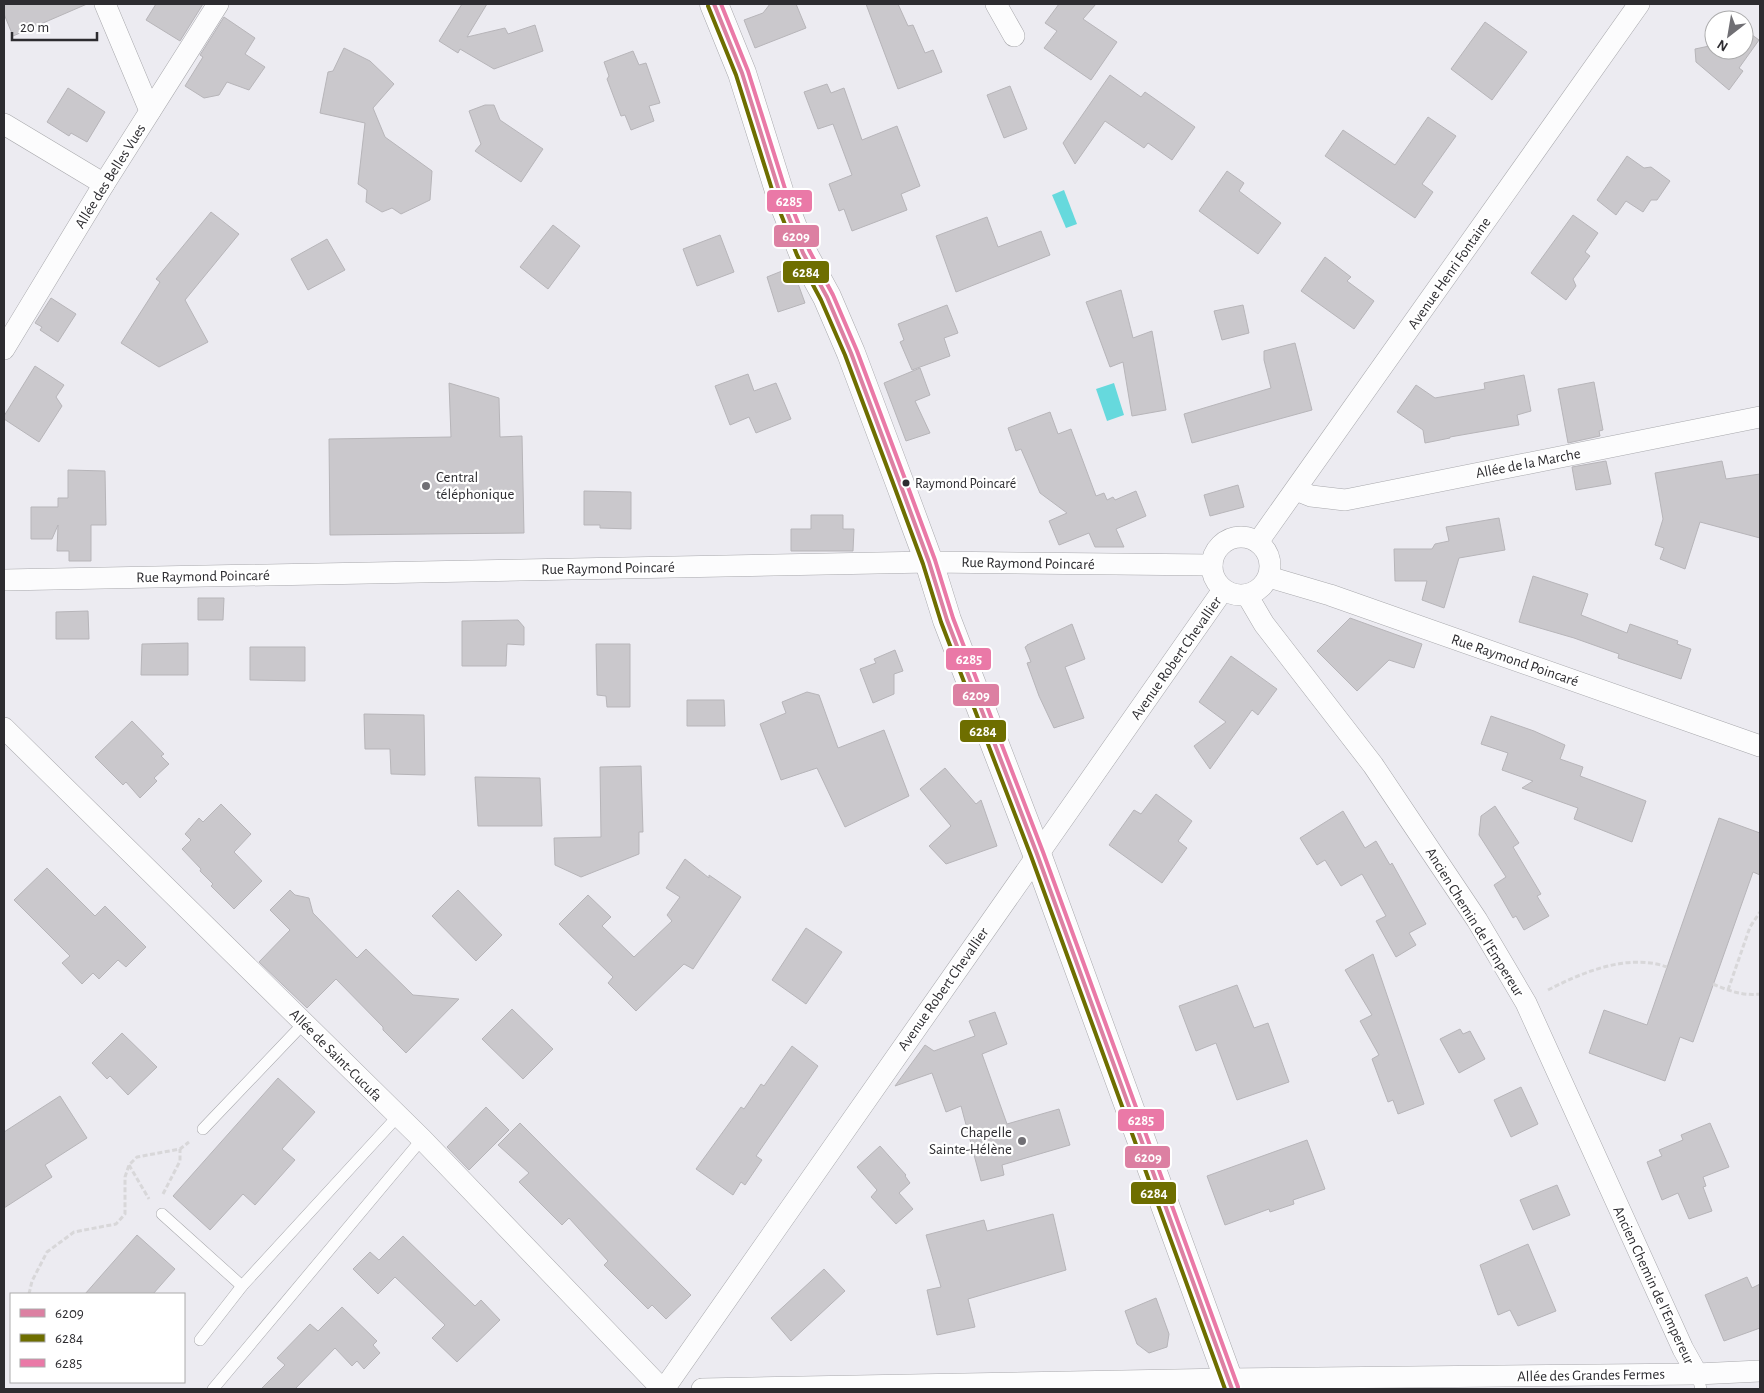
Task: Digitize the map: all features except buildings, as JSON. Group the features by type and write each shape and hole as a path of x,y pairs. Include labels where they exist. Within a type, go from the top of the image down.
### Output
{"street":[{"path":"105,4 150,111"},
{"name":"Allée des Belles Vues","path":"4,349 104,184 218,4"},
{"path":"714,4 742,73 781,196 803,252 827,297 848,345 910,510 947,620 1037,854 1230,1384"},
{"path":"996,4 1014,36"},
{"name":"Avenue Henri Fontaine","path":"1258,542 1639,4"},
{"path":"4,124 104,184"},
{"name":"Allée de la Marche","path":"1296,490 1311,496 1345,500 1760,417"},
{"path":"1241,536 1258,542 1270,557 1269,577 1264,585 1256,592 1247,595 1238,596 1224,590 1217,583 1213,575 1212,565 1217,549 1224,542 1241,536"},
{"name":"Rue Raymond Poincaré","path":"4,580 929,562 1212,565"},
{"name":"Rue Raymond Poincaré","path":"1269,577 1330,596 1760,746"},
{"name":"Avenue Robert Chevallier","path":"663,1389 1224,590"},
{"name":"Ancien Chemin de l'Empereur","path":"1247,595 1264,624 1373,765 1477,920 1526,1003 1682,1349 1699,1382"},
{"name":"Allée de Saint-Cucufa","path":"4,728 422,1139 663,1389"},
{"name":"Allée des Grandes Fermes","path":"702,1389 1699,1382 1760,1371"}],"lane":[{"path":"203,1129 304,1023"},
{"path":"200,1340 242,1286 398,1116"},
{"path":"213,1389 422,1139"},
{"path":"162,1214 242,1286"}],"path":[{"path":"1728,990 1750,927 1760,912"},
{"path":"1526,1003 1577,975 1601,968 1622,963 1646,962 1667,967"},
{"path":"1713,984 1748,995 1760,994"},
{"path":"30,1293 32,1281 47,1252 74,1232 116,1224 125,1214 125,1177 129,1164 137,1157 180,1149 203,1129"},
{"path":"159,1201 180,1161 180,1149"},
{"path":"129,1164 151,1202"}],"water":[{"path":"1064,190 1077,224 1066,228 1052,195"},
{"path":"1114,383 1124,415 1107,421 1096,389"}],"transit line":[{"name":"6209","path":"714,4 742,73 781,197 803,253 827,297 851,353 899,481 929,562 947,620 1037,854 1232,1389"},
{"name":"6285","path":"721,4 748,71 787,195 809,250 833,295 857,351 905,479 935,560 953,618 1043,852 1238,1387"},
{"name":"6284","path":"708,6 736,75 775,199 797,255 821,300 845,355 893,483 923,564 941,622 1031,856 1225,1389"}],"place":[{"name":"Raymond Poincaré","path":"906,483"},
{"name":"Central téléphonique","path":"426,486"},
{"name":"Chapelle Sainte-Hélène","path":"1022,1141"}]}
